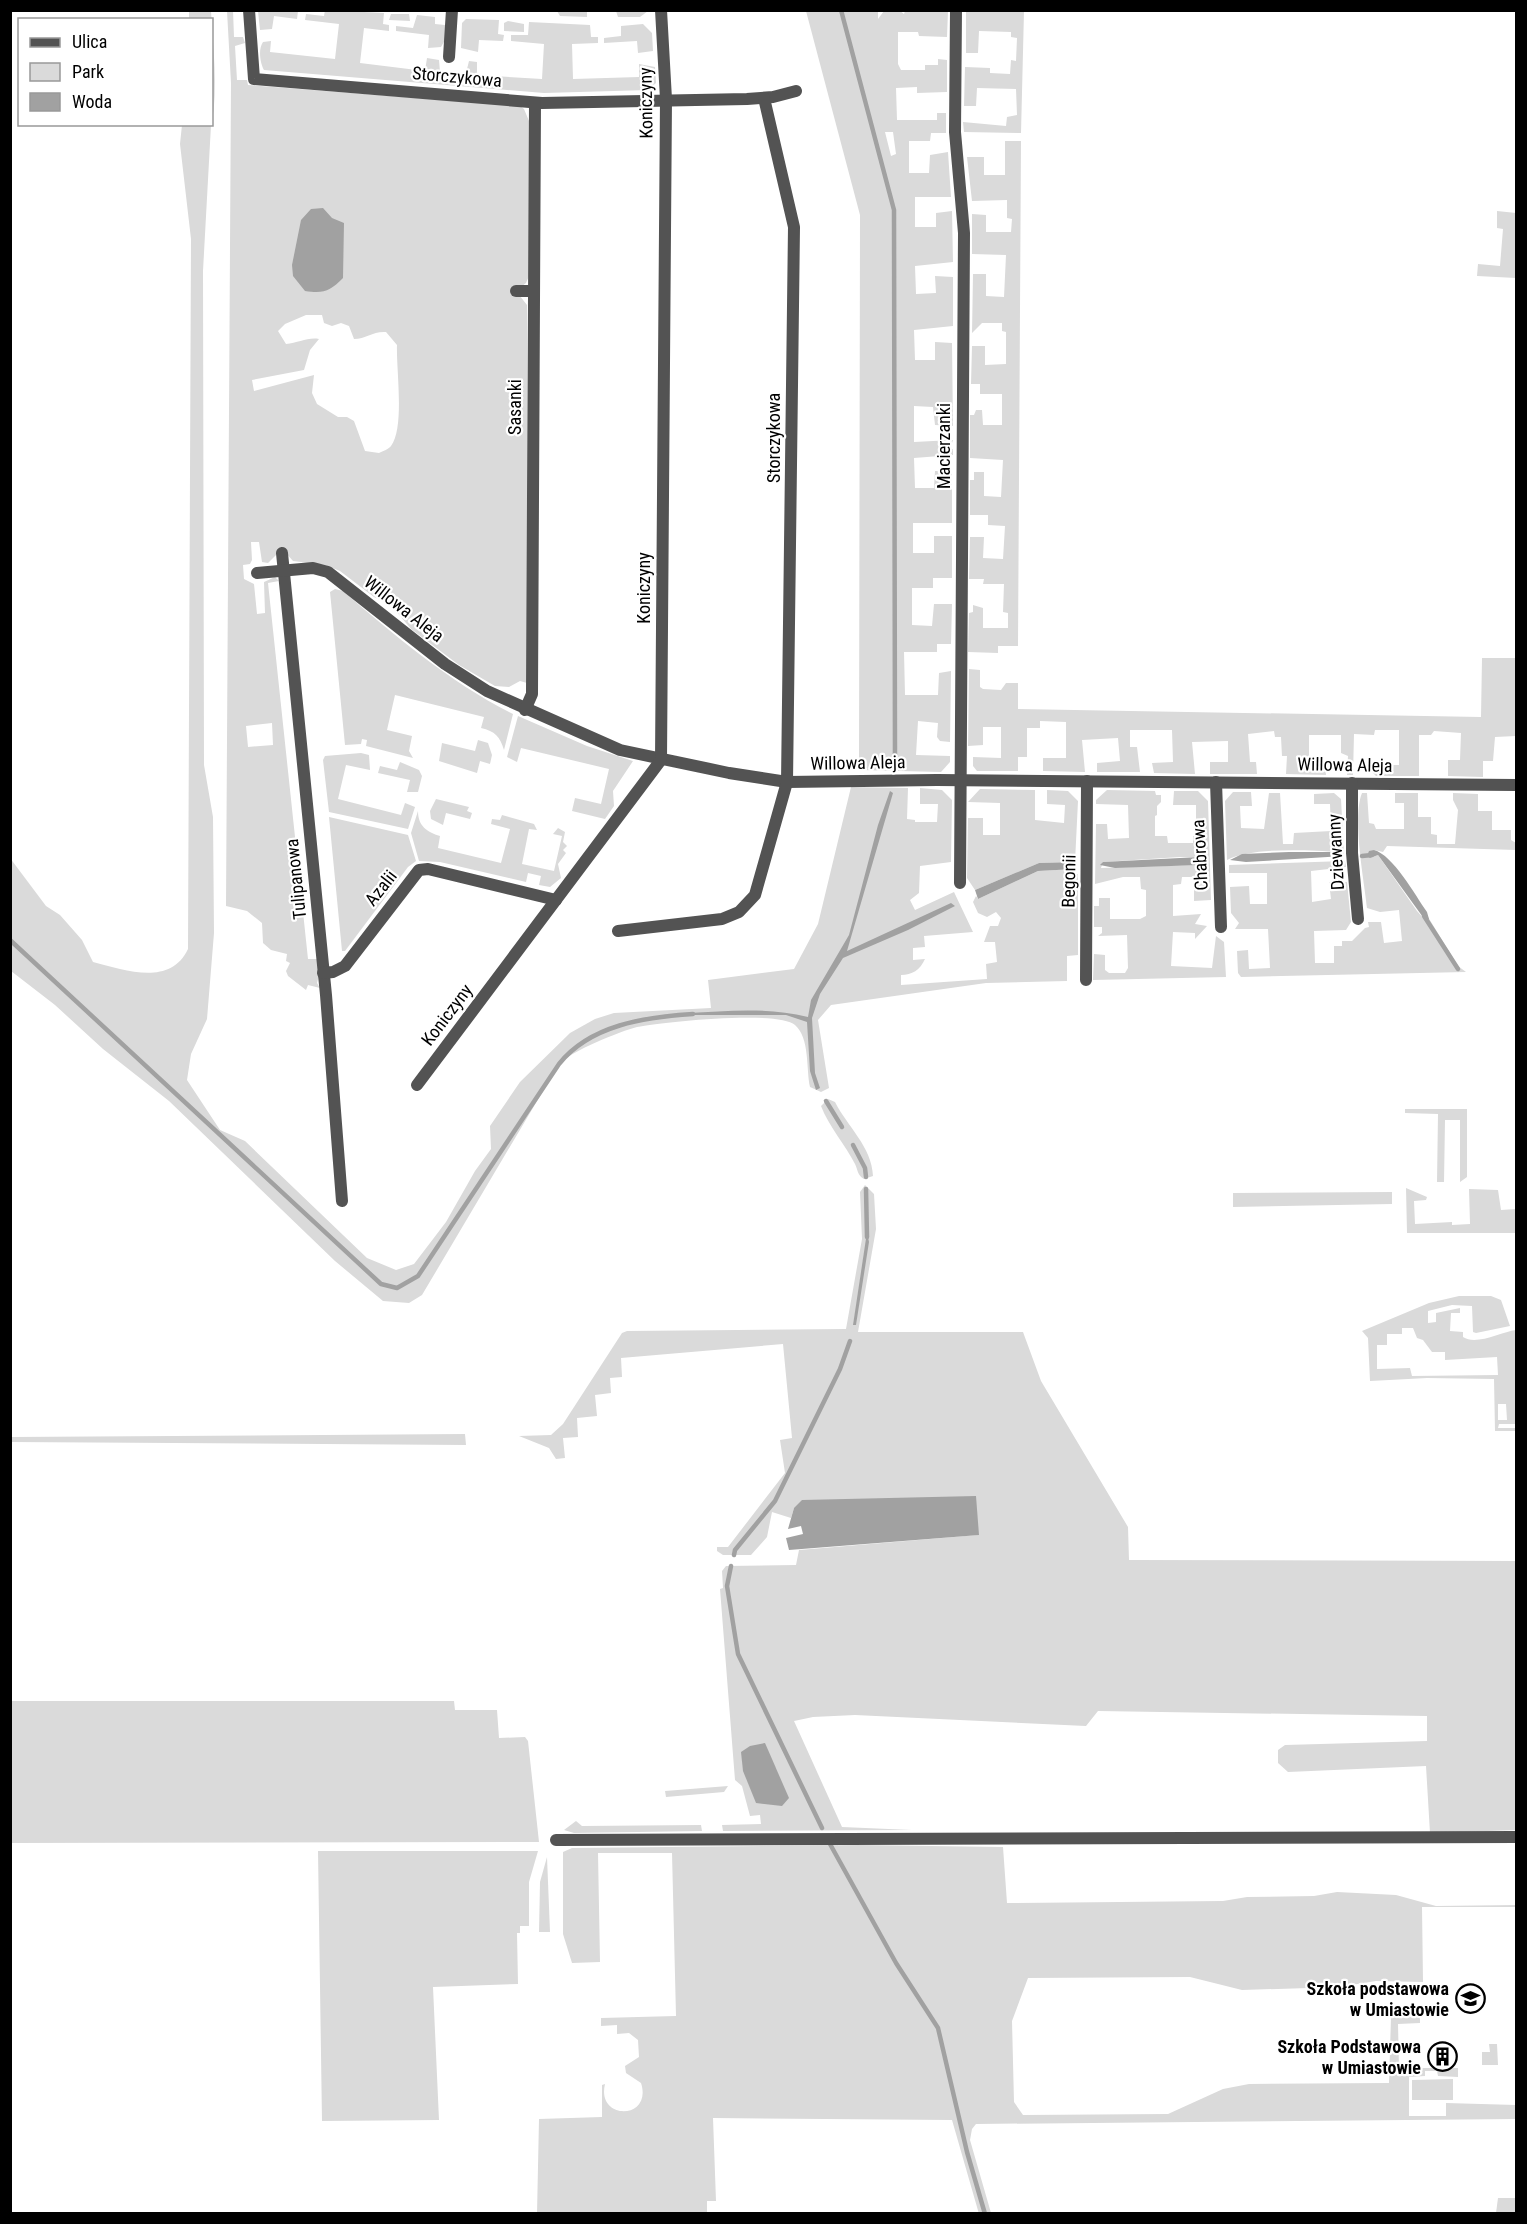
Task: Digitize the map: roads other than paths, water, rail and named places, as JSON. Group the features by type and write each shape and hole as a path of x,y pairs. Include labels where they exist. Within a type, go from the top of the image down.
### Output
{"street":[{"name":"Storczykowa","path":"249,10 254,79 535,103 764,98 796,91"},
{"path":"449,57 452,10"},
{"name":"Koniczyny","path":"417,1085 661,760 666,99 661,10"},
{"name":"Macierzanki","path":"956,10 955,132 964,233 960,883"},
{"name":"Storczykowa","path":"618,931 722,918 739,912 755,895 787,782 794,227 764,98"},
{"name":"Sasanki","path":"525,710 532,694 535,103"},
{"path":"516,291 534,291"},
{"name":"Tulipanowa","path":"282,553 323,973 342,1201"},
{"name":"Willowa Aleja","path":"257,573 313,568 328,572 395,618 479,686 525,710 620,750 661,760 787,782 961,780 1516,785"},
{"name":"Begonii","path":"1086,980 1087,781"},
{"name":"Chabrowa","path":"1216,782 1221,927"},
{"name":"Dziewanny","path":"1352,783 1352,853 1359,919"},
{"name":"Azalii","path":"323,973 333,972 345,966 419,870 428,869 484,881 556,900"},
{"path":"556,1840 1516,1837"}],"water":[{"path":"323,208 332,218 344,223 343,278 326,290 305,291 293,276 292,265 301,220 311,209"},
{"path":"890,791 893,793 847,951 951,903 955,906 908,930 843,958 820,994 812,1018 815,1073 820,1088 816,1090 810,1071 807,1022 786,1015 687,1015 688,1013 748,1011 778,1012 808,1017 811,1000 849,935 878,825"},
{"path":"1374,850 1389,859 1396,867 1427,912 1429,919 1425,920 1378,855 1370,858 1367,856 1369,851"},
{"path":"1338,852 1344,856 1246,862 1230,860 1242,854"},
{"path":"1199,857 1203,861 1199,865 1115,868 1100,865 1103,862"},
{"path":"1075,862 1075,869 1038,871 978,899 975,890 1039,863"},
{"path":"867,1232 869,1242 856,1325 853,1325"},
{"path":"976,1496 979,1535 789,1550 786,1538 803,1534 801,1526 788,1529 794,1508 802,1500"},
{"path":"765,1743 789,1798 782,1806 756,1803 743,1771 741,1752 750,1746"}],"waterway":[{"path":"841,10 894,210 895,766"},
{"path":"1362,856 1372,855"},
{"path":"1424,916 1458,969"},
{"path":"10,940 381,1284 397,1288 418,1276 559,1064 572,1051 586,1040 620,1026 656,1018 693,1014"},
{"path":"826,1101 842,1127"},
{"path":"853,1145 865,1168 866,1177"},
{"path":"866,1189 867,1237"},
{"path":"734,1555 735,1550 775,1501 840,1369 850,1341"},
{"path":"731,1566 727,1586 738,1654 822,1828"},
{"path":"830,1844 896,1963 938,2028 967,2152 985,2214"}],"place":[{"name":"Szkoła podstawowa w Umiastowie","path":"1470,1999"},
{"name":"Szkoła Podstawowa w Umiastowie","path":"1442,2057"}]}
